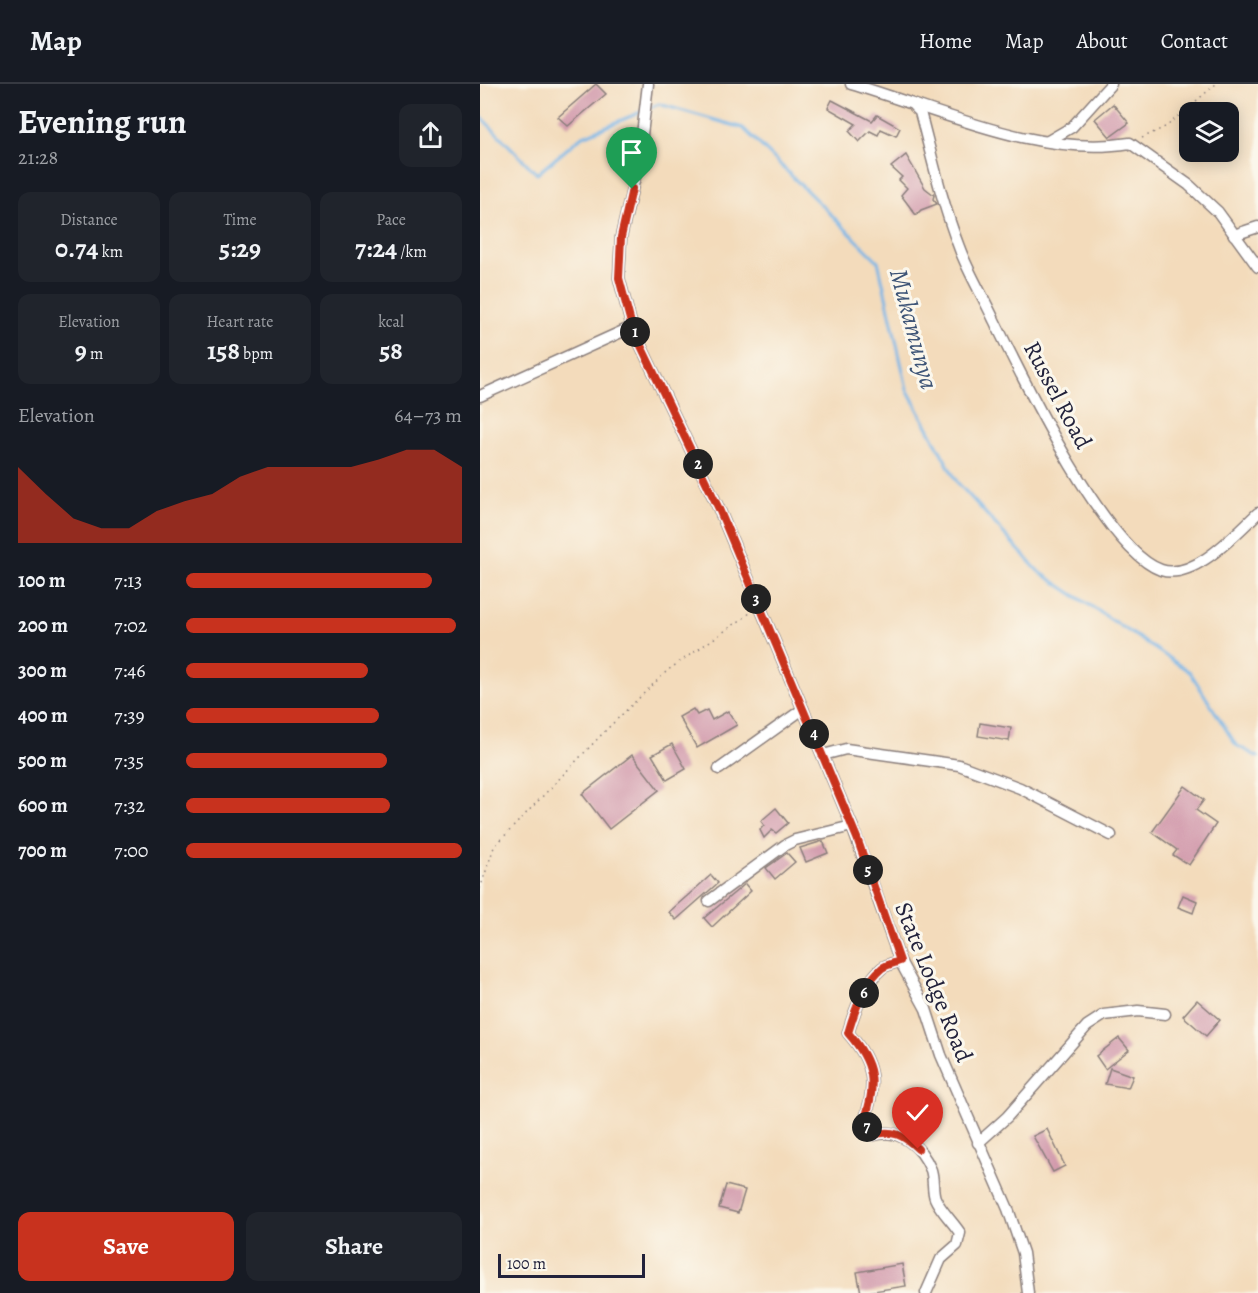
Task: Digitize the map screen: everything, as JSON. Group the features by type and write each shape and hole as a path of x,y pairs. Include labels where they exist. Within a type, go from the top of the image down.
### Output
{"street":[{"name":"State Lodge Road","path":"648,84 646,120 621,237 619,278 632,327 719,509 823,755 852,826 900,961 926,1009 941,1055 1008,1209 1023,1253 1028,1293"},
{"path":"851,84 905,99 915,106 1014,135 1048,141 1111,146 1130,143 1189,185 1218,212 1258,267"},
{"path":"1048,141 1072,127 1111,84"},
{"name":"Russel Road","path":"915,106 920,112 959,249 1034,400 1082,484 1125,544 1161,570 1184,570 1195,566 1258,513"},
{"path":"1234,234 1258,227"},
{"path":"480,396 632,327"},
{"path":"719,769 803,710"},
{"path":"823,755 846,749 959,765 1020,788 1111,835"},
{"path":"709,901 785,845 795,840 852,826"},
{"path":"900,961 882,968 869,985 854,1011 848,1033 861,1047 873,1082 864,1122 873,1135 886,1131 906,1137 918,1149 931,1171 936,1199 960,1233 957,1245 941,1259 926,1293"},
{"path":"978,1143 1007,1117 1087,1026 1104,1015 1138,1011 1165,1014"}],"path":[{"path":"1130,143 1167,126 1216,84"},
{"path":"480,890 494,847 644,691 668,670 748,615 753,605"}],"building":[{"path":"596,84 606,94 568,126 558,117"},
{"path":"832,100 872,121 877,115 900,128 896,136 881,129 878,135 870,131 859,142 849,131 856,124 828,108"},
{"path":"1113,104 1129,123 1110,137 1095,119"},
{"path":"906,155 925,188 934,195 933,199 937,204 921,210 916,215 901,195 907,188 899,180 902,177 891,167"},
{"path":"693,709 697,715 707,710 712,720 728,711 737,725 697,748 679,717"},
{"path":"980,723 1011,728 1009,741 978,736"},
{"path":"672,744 686,769 667,780 652,755"},
{"path":"632,755 659,790 609,829 582,794"},
{"path":"1185,786 1204,800 1196,810 1216,824 1189,865 1173,855 1177,850 1152,832"},
{"path":"776,808 788,823 776,833 772,830 764,838 760,830 764,825 761,821"},
{"path":"823,841 828,853 806,862 800,848"},
{"path":"787,853 795,862 775,879 766,868"},
{"path":"711,875 718,883 676,920 669,912"},
{"path":"745,884 751,891 712,927 704,918"},
{"path":"1183,895 1197,901 1193,913 1178,907"},
{"path":"1197,1000 1220,1020 1206,1036 1183,1016"},
{"path":"1119,1038 1129,1050 1105,1069 1096,1056"},
{"path":"1110,1068 1133,1076 1128,1088 1105,1084"},
{"path":"1047,1129 1065,1166 1053,1172 1033,1136"},
{"path":"726,1185 745,1190 738,1213 719,1208"},
{"path":"902,1264 906,1286 861,1293 857,1272"}],"waterway":[{"name":"Mukamunya","path":"647,109 659,104 743,128 878,261 907,389 957,482 1038,571 1190,672 1236,745 1258,757"},
{"name":"Mukamunya","path":"480,116 537,174 581,137 641,112"}],"route":[{"path":"632,189 621,237 619,278 632,327 719,509 768,631 857,838 900,961 882,968 869,985 854,1011 848,1033 861,1047 873,1082 870,1105 864,1122 873,1135 886,1131 906,1137 918,1149"}]}
